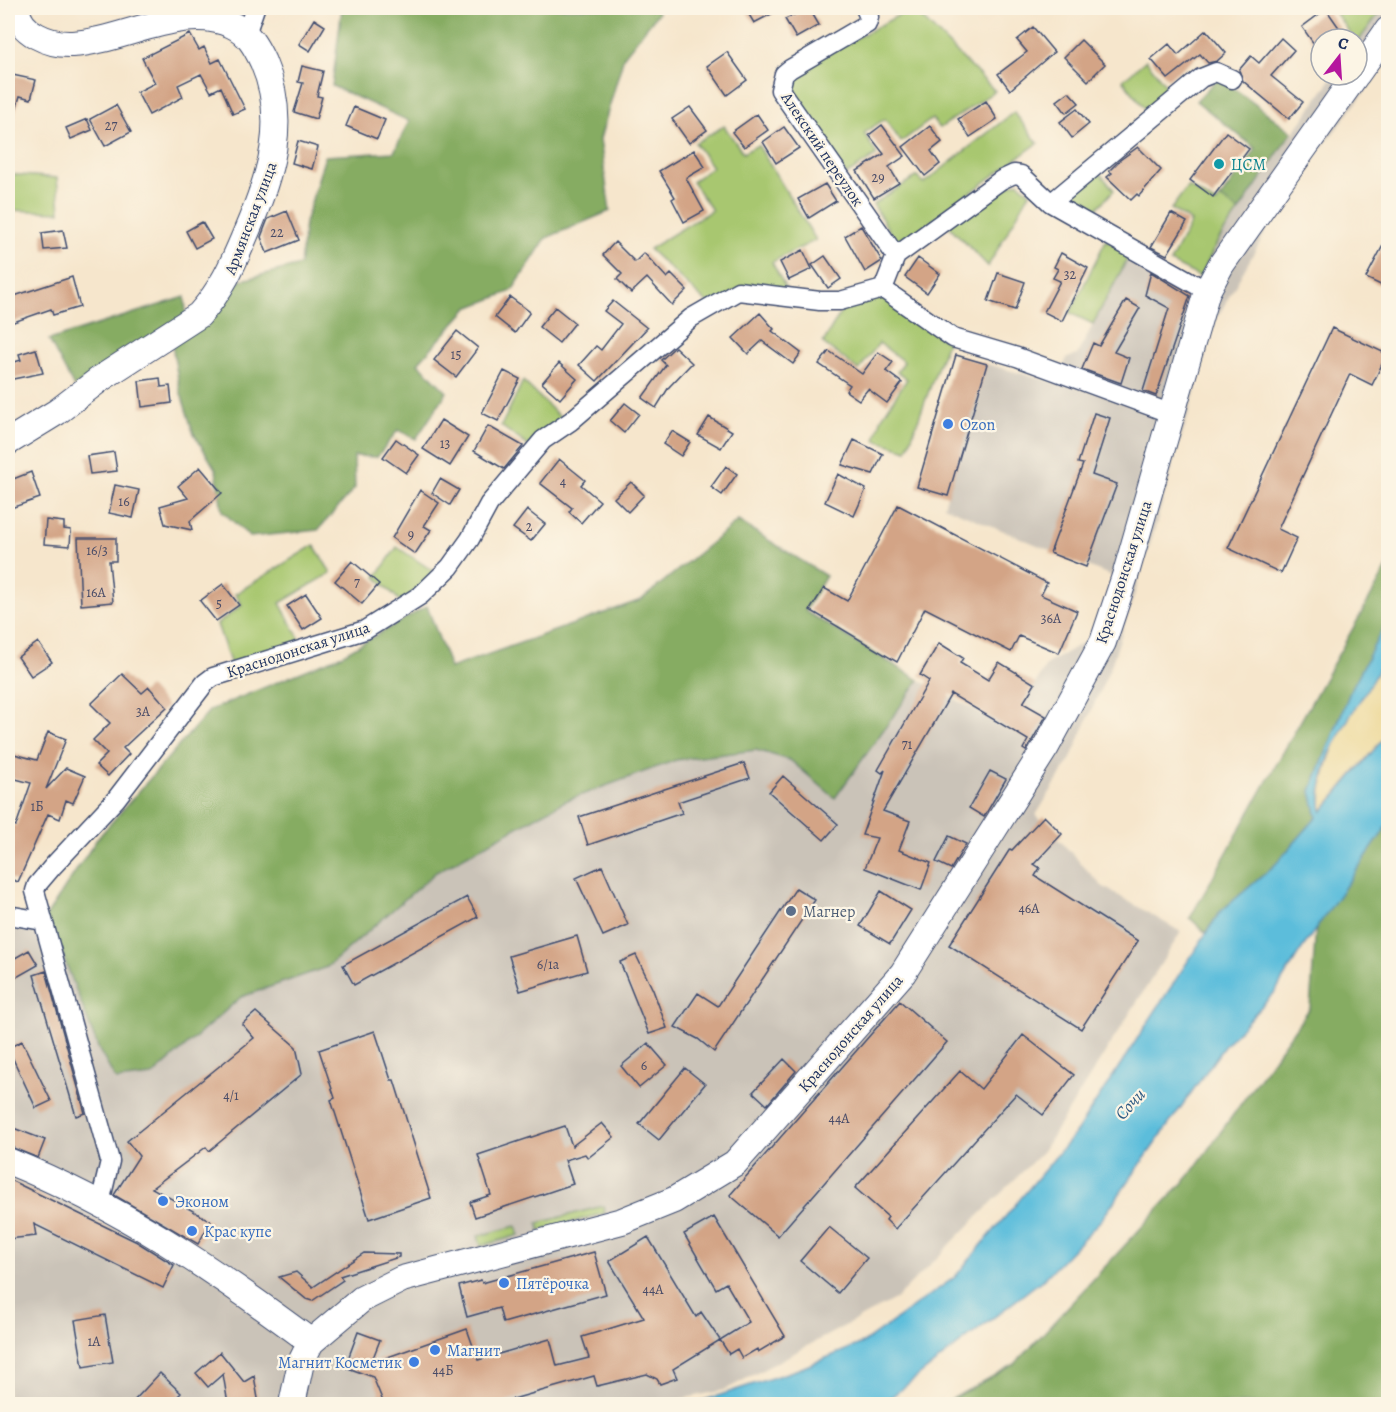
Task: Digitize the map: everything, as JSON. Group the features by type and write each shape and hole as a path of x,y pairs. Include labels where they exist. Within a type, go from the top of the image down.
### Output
{"street":[{"path":"17,8 24,26 36,35 56,44 85,43 172,22 208,18 233,25 246,34 255,8"},
{"name":"Алекский переулок","path":"865,8 869,16 867,24 789,69 784,74 780,90 896,256"},
{"name":"Краснодонская улица","path":"1369,58 1389,30"},
{"name":"Армянская улица","path":"8,442 57,412 100,379 199,315 222,288 264,189 274,155 277,129 274,101 266,69 257,47 246,34"},
{"path":"1051,203 1201,78 1216,72 1233,79"},
{"name":"Краснодонская улица","path":"292,1404 301,1362 311,1342 362,1299 402,1279 622,1221 674,1200 735,1163 903,973 1046,747 1102,642 1126,573 1207,291 1221,265 1348,87"},
{"path":"1172,414 1017,357 953,338 883,289 896,256 980,194 1014,174 1021,175 1051,203 1207,291"},
{"name":"Краснодонская улица","path":"100,1203 110,1161 35,897 37,885 116,800 198,691 213,676 365,630 421,595 450,567 471,539 489,504 543,440 571,422 692,318 710,307 738,291 820,301 840,301 883,289"},
{"path":"8,915 43,921"},
{"path":"8,1161 100,1203 223,1277 311,1342"}],"shaded area":[{"path":"1383,8 1388,8 1388,62 1369,87 1369,27"},
{"path":"1326,87 1369,87 1290,189 1217,318 1144,565 1112,663 1070,760 1036,815 1102,886 1181,932 1043,1151 897,1298 725,1390 656,1404 8,1404 8,915 55,935 99,1050 116,1079 152,1076 241,997 327,967 436,872 565,801 676,760 756,750 790,760 835,798 919,680 1009,728 1047,664 1094,636 1114,577 944,506 987,364 1056,383 1067,358 1077,355 1131,252 1190,295 1219,239"}],"green space":[{"path":"342,8 656,8 658,13 624,56 600,139 610,211 546,238 512,291 468,308 418,363 447,392 416,439 398,430 377,457 354,456 355,488 318,530 250,537 222,511 216,470 193,432 180,390 171,339 205,325 239,281 300,265 305,223 325,156 394,152 409,121 332,86"},
{"path":"912,8 995,91 940,128 932,119 901,142 885,119 864,133 877,155 846,175 788,88 793,72"},
{"path":"1332,8 1383,8 1369,27 1345,27"},
{"path":"1146,60 1174,96 1150,115 1123,80"},
{"path":"1219,77 1292,132 1239,211 1220,198 1256,149 1196,101"},
{"path":"1014,112 1038,143 898,246 873,204 917,176 924,183"},
{"path":"724,126 743,153 758,145 816,240 772,262 786,289 708,304 649,249 712,210 692,182 712,167 695,143"},
{"path":"1098,171 1114,190 1093,213 1086,217 1061,201"},
{"path":"8,174 57,178 60,212 8,210"},
{"path":"1018,182 1030,193 988,266 948,225 987,193"},
{"path":"1188,186 1216,204 1220,198 1239,211 1219,239 1200,277 1170,262 1191,222 1171,209"},
{"path":"1106,240 1131,252 1093,324 1070,313"},
{"path":"883,294 947,342 907,450 875,440 882,417 907,379 897,372 904,362 879,343 859,370 823,343 845,305"},
{"path":"185,297 186,315 74,387 49,340"},
{"path":"523,381 563,420 530,447 501,426"},
{"path":"738,521 826,576 805,611 919,680 835,798 790,760 756,750 676,760 565,801 436,872 327,967 241,997 152,1076 116,1080 99,1050 55,935 43,921 97,839 210,710 340,656 427,606 450,668 641,600"},
{"path":"314,545 331,573 280,603 304,647 232,668 217,624 242,605 235,594"},
{"path":"397,547 436,573 402,603 376,577"},
{"path":"1388,566 1388,619 1350,692 1311,790 1317,817 1274,866 1220,912 1206,933 1190,918"},
{"path":"1388,825 1388,1404 943,1404 1015,1364 1189,1176 1310,1008 1316,927"},
{"path":"603,1206 605,1213 540,1231 538,1223"},
{"path":"516,1226 519,1235 481,1246 478,1236"}],"sand":[{"path":"1388,645 1388,733 1321,812 1322,789 1334,746"}],"water":[{"name":"Сочи","path":"1388,619 1388,647 1368,687 1333,746 1325,767 1321,789 1322,812 1388,733 1388,825 1299,953 1275,992 1225,1045 1101,1220 1046,1277 882,1404 693,1404 799,1369 863,1343 955,1277 1077,1131 1220,912 1274,866 1317,817 1311,791 1350,692"}],"building":[{"path":"745,8 783,8 754,23"},
{"path":"809,8 819,25 796,38 785,19"},
{"path":"1326,9 1339,27 1309,27 1309,37 1302,27"},
{"path":"314,19 325,26 310,51 299,44"},
{"path":"1033,27 1054,52 1010,90 998,74 1027,52 1017,40"},
{"path":"1206,30 1226,53 1217,61 1208,63 1200,54 1168,79 1151,59 1169,44 1178,55"},
{"path":"190,34 199,50 204,47 212,63 220,59 245,109 233,114 221,87 211,92 201,74 178,85 183,97 149,115 137,92 155,83 142,58"},
{"path":"1281,38 1294,50 1271,76 1303,102 1289,119 1243,81 1239,70 1251,56 1259,63"},
{"path":"1081,40 1105,64 1088,81 1064,57"},
{"path":"727,52 747,80 727,95 707,66"},
{"path":"302,66 323,71 317,96 322,97 316,119 294,112 303,83 298,82"},
{"path":"8,74 36,80 31,99 20,96 11,126 8,125"},
{"path":"1069,92 1079,103 1066,113 1057,101"},
{"path":"986,101 997,119 970,137 958,119"},
{"path":"116,105 131,132 105,146 90,119"},
{"path":"354,107 385,120 377,139 346,126"},
{"path":"690,107 707,130 689,143 672,119"},
{"path":"1077,109 1089,124 1072,138 1060,122"},
{"path":"757,114 768,130 744,147 732,132"},
{"path":"87,119 92,130 71,139 66,128"},
{"path":"882,125 905,156 889,167 899,183 874,198 857,171 884,154 869,135"},
{"path":"930,126 942,142 931,151 940,164 925,176 903,147"},
{"path":"784,127 799,148 776,163 763,142"},
{"name":"ЦСМ","path":"1226,132 1249,149 1213,197 1190,180"},
{"path":"298,141 318,147 312,169 292,163"},
{"path":"1138,147 1161,170 1139,196 1137,194 1131,200 1107,177 1112,173 1109,171 1120,160"},
{"path":"694,150 705,167 686,178 704,211 684,222 672,199 675,197 659,171"},
{"path":"825,184 836,201 809,218 798,199"},
{"path":"287,211 299,240 267,253 261,237 268,219"},
{"path":"1171,213 1187,222 1167,255 1151,247"},
{"path":"202,222 212,239 195,248 186,231"},
{"path":"861,226 882,261 865,272 845,236"},
{"path":"63,230 67,248 44,250 42,233"},
{"path":"1389,234 1389,289 1366,278"},
{"path":"615,242 635,262 644,253 667,278 671,274 687,290 672,305 647,278 631,293 617,279 622,274 603,255"},
{"path":"803,250 812,269 789,280 780,262"},
{"path":"1061,253 1088,268 1062,321 1044,312 1060,281 1053,278 1058,269 1054,267"},
{"path":"825,256 841,279 828,288 812,265"},
{"path":"918,258 940,274 927,293 905,277"},
{"path":"1151,272 1190,296 1156,396 1143,391 1169,308 1145,295"},
{"path":"998,273 1025,282 1015,310 988,301"},
{"path":"72,277 80,307 53,315 51,309 8,324 8,298"},
{"path":"510,297 530,312 515,333 495,317"},
{"path":"1126,300 1140,308 1114,352 1129,358 1121,383 1082,369 1093,343 1099,346"},
{"path":"613,301 647,328 597,381 579,365 596,346 601,350 621,324 604,311"},
{"path":"555,307 575,323 559,343 539,327"},
{"path":"760,313 774,329 772,331 801,353 793,364 762,341 748,354 733,338"},
{"path":"1332,328 1387,354 1372,385 1350,374 1278,529 1297,538 1281,573 1228,548"},
{"path":"457,331 478,348 456,377 434,360"},
{"path":"675,347 692,363 669,387 656,408 642,398 666,365 661,360"},
{"path":"36,349 43,373 8,380 8,364 21,360 19,354"},
{"path":"829,351 862,374 878,352 893,362 886,371 902,383 887,403 868,389 859,400 846,391 850,385 819,364"},
{"path":"956,355 987,364 948,496 917,487"},
{"path":"559,363 577,379 560,399 542,383"},
{"path":"504,371 520,379 498,421 482,413"},
{"path":"160,378 161,387 170,386 172,403 142,407 139,381"},
{"path":"625,403 639,414 624,433 610,421"},
{"path":"1094,413 1110,418 1092,475 1117,484 1086,567 1050,553 1083,464 1078,463"},
{"path":"709,417 732,431 721,448 698,435"},
{"path":"441,420 468,437 450,466 423,449"},
{"path":"488,426 523,446 504,469 474,451"},
{"path":"672,431 690,442 681,456 663,444"},
{"path":"396,439 419,455 406,473 383,457"},
{"path":"854,440 883,454 873,474 842,465"},
{"path":"114,452 117,471 90,474 87,456"},
{"path":"559,459 585,480 581,485 600,501 581,523 569,512 572,508 540,483"},
{"path":"726,466 737,474 722,495 711,487"},
{"path":"200,467 222,493 190,521 192,530 165,524 160,506 188,498 178,486"},
{"path":"31,472 40,498 8,509 8,481"},
{"path":"838,474 866,489 854,516 825,502"},
{"path":"440,479 459,490 450,505 432,493"},
{"path":"631,482 644,495 628,512 614,498"},
{"path":"115,485 139,490 133,518 109,513"},
{"path":"420,490 439,503 424,526 431,530 415,554 392,538"},
{"path":"898,505 1047,583 1041,595 1077,611 1059,653 1019,636 1011,652 925,608 897,662 810,610 824,588 847,601"},
{"path":"527,510 545,524 531,541 513,528"},
{"path":"46,520 64,522 64,529 71,530 70,546 44,544"},
{"path":"78,538 116,538 116,561 109,561 113,602 81,605"},
{"path":"352,561 379,584 362,604 335,581"},
{"path":"223,584 239,605 216,621 200,601"},
{"path":"306,594 322,618 303,630 287,606"},
{"path":"38,642 52,662 31,676 18,657"},
{"path":"939,643 963,658 960,663 988,680 999,662 1035,684 1023,703 1046,716 1026,751 1023,749 1028,740 951,694 883,811 910,821 899,850 931,863 921,890 865,868 877,838 862,835 885,770 882,773 878,770 929,681 920,675"},
{"path":"122,674 142,693 149,687 167,707 123,748 129,754 108,776 96,765 107,754 93,740 110,723 91,704"},
{"path":"48,732 66,739 46,789 66,768 85,776 73,803 66,800 60,819 48,814 18,882 8,878 8,822 16,826 31,783 8,777 14,754 37,760"},
{"path":"744,763 750,778 678,802 682,813 588,845 579,817"},
{"path":"990,771 1006,779 984,817 969,808"},
{"path":"783,776 838,824 824,840 769,792"},
{"path":"1044,816 1062,834 1034,864 1040,868 1035,876 1138,941 1081,1029 949,945 1010,849 1012,850"},
{"path":"949,836 966,844 951,869 936,862"},
{"path":"602,866 628,925 603,936 576,878"},
{"path":"796,888 815,900 714,1052 698,1039 675,1027 698,993 718,1006"},
{"path":"881,891 911,910 890,944 860,926"},
{"path":"467,897 478,917 354,985 343,965"},
{"path":"577,936 587,971 520,991 509,956"},
{"path":"29,950 38,965 8,982 8,962"},
{"path":"636,955 653,990 667,1028 649,1034 620,962"},
{"path":"46,971 85,1113 76,1116 34,975"},
{"path":"900,1001 947,1042 778,1236 730,1195"},
{"path":"256,1012 296,1047 302,1074 209,1151 206,1147 152,1188 211,1221 198,1244 114,1195 139,1156 127,1141 254,1038 242,1024"},
{"path":"375,1031 391,1080 394,1080 431,1198 369,1219 331,1100 335,1098 319,1050"},
{"path":"1023,1035 1074,1075 1043,1115 1016,1094 895,1229 886,1220 888,1217 855,1188 960,1071 981,1089"},
{"path":"22,1041 51,1101 36,1108 8,1048"},
{"path":"648,1043 667,1065 639,1088 621,1066"},
{"path":"784,1059 796,1071 767,1105 753,1092"},
{"path":"685,1068 705,1084 659,1140 639,1124"},
{"path":"602,1123 614,1137 588,1158 585,1154 565,1160 573,1184 475,1217 470,1202 491,1195 478,1155 565,1126 572,1146"},
{"path":"8,1126 45,1140 38,1158 8,1146"},
{"path":"8,1179 137,1242 174,1265 163,1288 34,1224 36,1236 8,1239"},
{"path":"714,1217 785,1336 758,1352 757,1349 742,1358 737,1349 729,1354 720,1340 749,1322 726,1283 716,1289 684,1234"},
{"path":"829,1227 867,1258 838,1293 800,1261"},
{"path":"648,1237 696,1317 701,1312 720,1340 673,1369 677,1378 660,1384 657,1379 647,1374 597,1386 594,1376 506,1401 507,1404 384,1404 373,1377 345,1367 358,1332 380,1340 371,1363 467,1329 478,1360 550,1339 557,1366 589,1358 582,1337 644,1318 609,1261"},
{"path":"594,1252 606,1294 503,1323 499,1308 467,1317 459,1286 481,1280 482,1283"},
{"path":"364,1253 399,1254 399,1257 340,1276 343,1280 312,1301 306,1299 279,1277 296,1272 313,1287"},
{"path":"105,1315 113,1362 83,1367 75,1320"},
{"path":"220,1352 244,1382 254,1376 259,1404 228,1404 223,1374 208,1387 196,1373"},
{"path":"160,1373 181,1393 170,1404 131,1404"}],"place":[{"name":"ЦСМ","path":"1219,164"},
{"name":"Ozon","path":"948,424"},
{"name":"Магнер","path":"791,911"},
{"name":"Эконом","path":"163,1201"},
{"name":"Крас купе","path":"192,1231"},
{"name":"Пятёрочка","path":"504,1283"},
{"name":"Магнит","path":"435,1350"},
{"name":"Магнит Косметик","path":"414,1362"}]}
